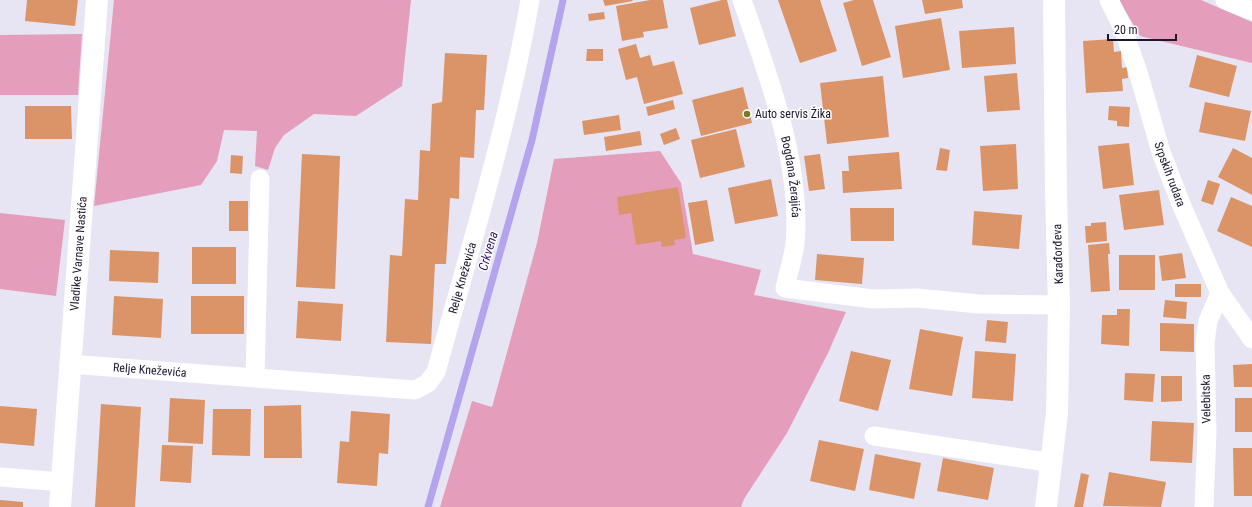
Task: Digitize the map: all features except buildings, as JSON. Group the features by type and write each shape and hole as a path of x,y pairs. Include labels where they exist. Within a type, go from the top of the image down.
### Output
{"street":[{"name":"Vladike Varnave Nastića","path":"60,507 69,364 97,0"},
{"name":"Relje Kneževića","path":"69,364 415,390 422,388 431,380 436,372 500,141 520,55 530,0"},
{"name":"Bogdana Žerajića","path":"742,0 770,81 788,152 796,224 795,246 785,288 873,299 917,298 979,304 1059,305"},
{"name":"Karađorđeva","path":"1046,507 1053,462 1057,413 1059,305 1054,0"},
{"name":"Srpskih rudara","path":"1109,0 1124,33 1161,152 1176,191 1220,293 1252,339"},
{"path":"1225,0 1252,11"},
{"path":"255,377 260,179"},
{"name":"Velebitska","path":"1204,507 1207,432 1206,342 1208,321 1220,293"},
{"path":"874,436 1053,462"},
{"path":"0,477 62,482"}],"shaded area":[{"path":"114,0 411,0 402,86 356,116 314,114 284,135 275,148 268,170 255,166 257,131 224,130 217,161 201,185 94,206"},
{"path":"1119,0 1201,0 1252,22 1252,63 1140,36"},
{"path":"82,34 78,95 0,95 0,35"},
{"path":"660,151 681,183 693,254 761,270 754,295 846,312 828,353 787,433 744,499 741,507 440,507 472,401 492,407 537,243 554,159"},
{"path":"0,213 65,220 56,296 0,289"}],"waterway":[{"name":"Crkvena","path":"428,507 532,140 563,0"}],"place":[{"name":"Auto servis Žika","path":"747,114"}]}
